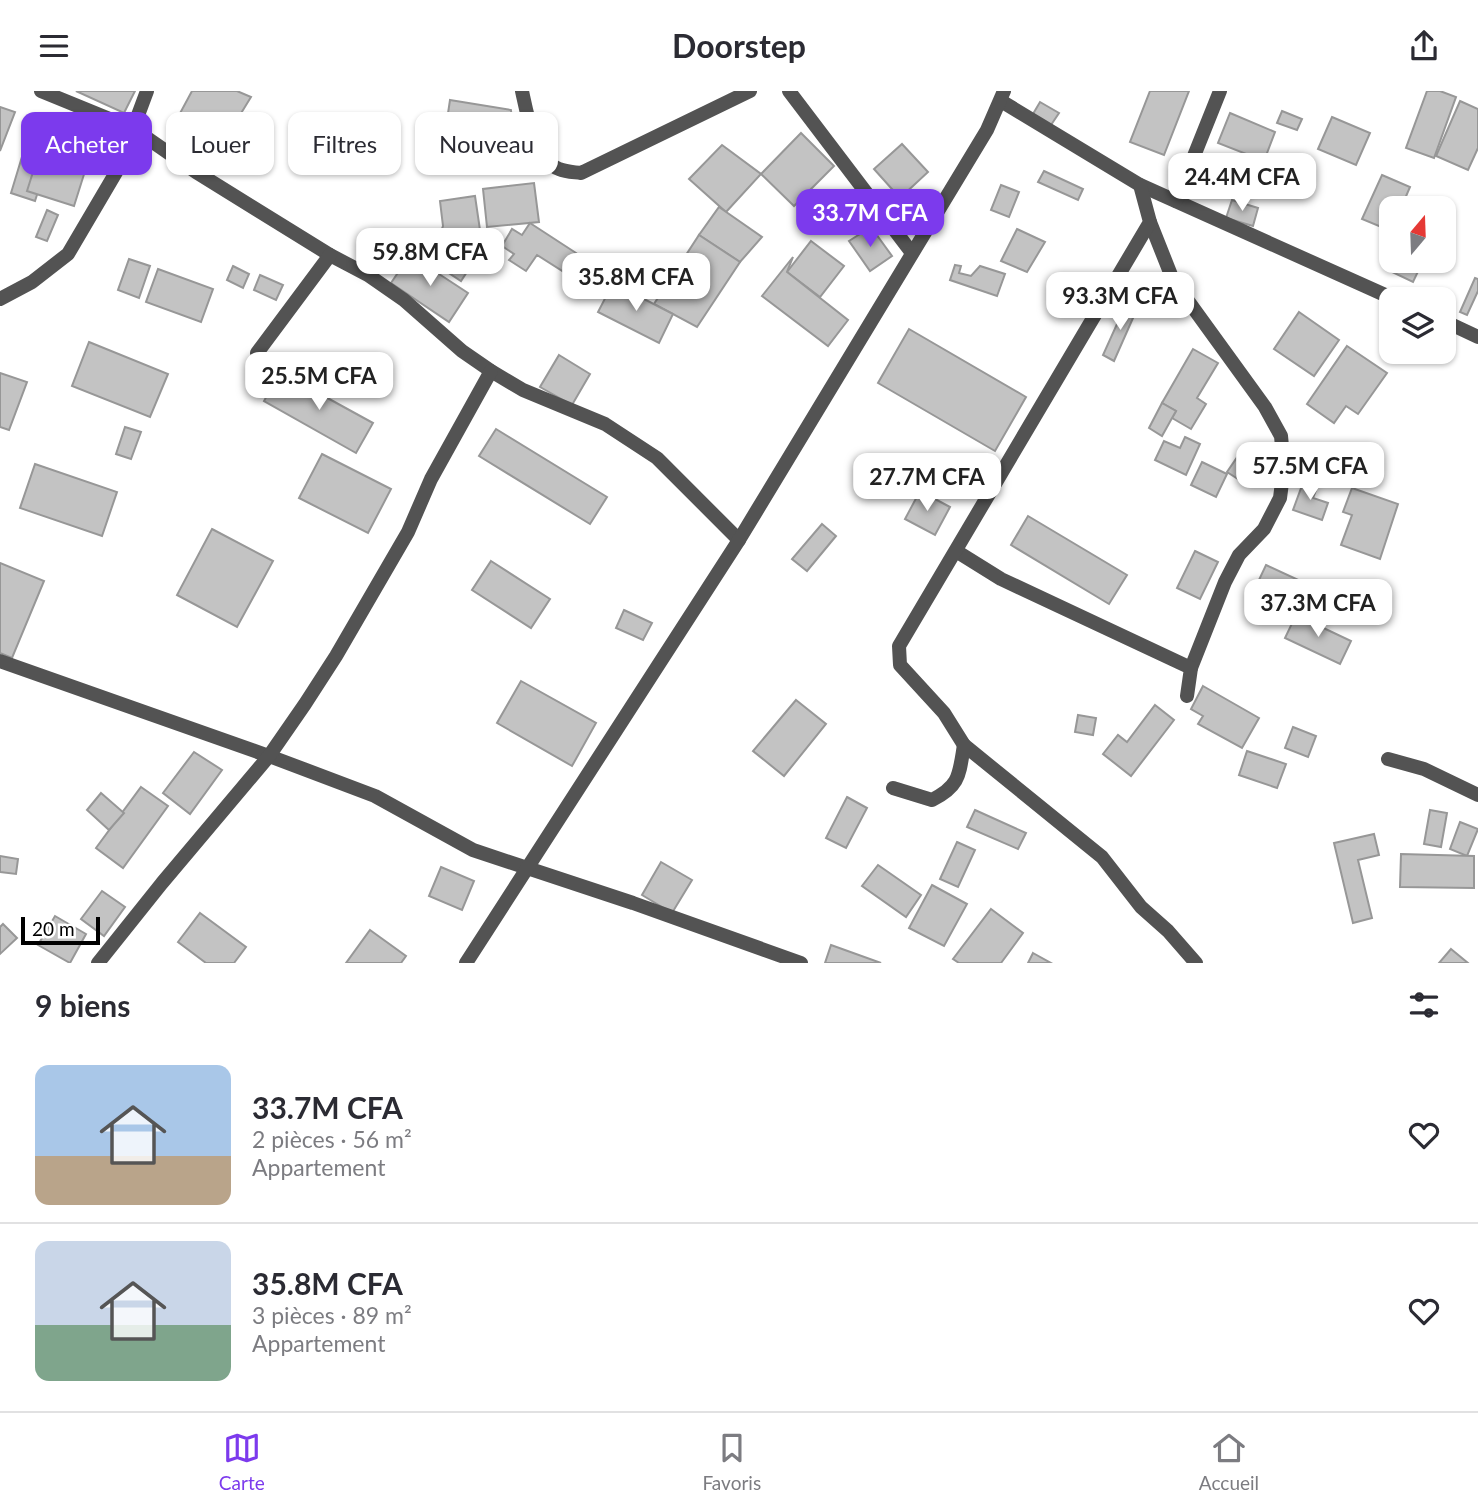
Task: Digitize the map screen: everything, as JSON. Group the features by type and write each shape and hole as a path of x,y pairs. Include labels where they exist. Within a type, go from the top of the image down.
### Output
{"street":[{"path":"41,91 92,112"},
{"path":"140,112 148,91"},
{"path":"522,91 534,138 547,161 558,169 581,173 750,91"},
{"path":"789,91 912,253"},
{"path":"1176,201 1220,91"},
{"path":"466,963 739,540 987,130 1003,96 1140,185 1379,292"},
{"path":"152,141 330,255 368,275 404,300 463,351 491,371 523,390 605,424 657,457 739,540"},
{"path":"0,299 32,282 68,254 114,175"},
{"path":"1140,185 1150,222 1173,280 1265,407 1281,436 1284,467 1280,498 1264,529 1239,555 1224,582 1191,668 1187,696"},
{"path":"1150,222 899,646 900,665 944,713 964,745 1102,857 1142,907 1196,963"},
{"path":"257,353 330,255"},
{"path":"1456,327 1478,337"},
{"path":"99,963 269,756 336,656 402,544 431,479 491,371"},
{"path":"956,551 1001,579 1191,668"},
{"path":"0,661 376,796 473,851 633,903 801,963"},
{"path":"893,788 932,800 950,791 959,773 964,745"},
{"path":"1388,759 1424,769 1478,795"}],"building":[{"path":"76,91 135,91 124,112"},
{"path":"192,91 237,91 251,97 242,112 181,112"},
{"path":"1150,91 1189,91 1164,155 1130,142"},
{"path":"1427,91 1440,91 1456,97 1434,158 1406,148"},
{"path":"450,100 511,112 448,112"},
{"path":"1460,101 1478,109 1478,148 1468,170 1436,156"},
{"path":"1040,102 1059,113 1051,125 1033,114"},
{"path":"0,107 15,112 0,151"},
{"path":"1282,111 1302,119 1297,130 1277,123"},
{"path":"1230,113 1275,132 1264,161 1218,143"},
{"path":"1332,117 1370,133 1356,165 1318,149"},
{"path":"801,133 834,166 794,206 761,174"},
{"path":"902,144 928,172 900,198 874,169"},
{"path":"722,145 761,174 726,212 689,179"},
{"path":"21,160 21,175 43,175 35,201 11,193"},
{"path":"1044,171 1083,189 1078,200 1038,182"},
{"path":"32,175 84,175 74,206 27,191"},
{"path":"1382,175 1410,187 1406,196 1379,196 1379,226 1362,219"},
{"path":"534,183 539,222 487,227 483,189"},
{"path":"1001,185 1019,192 1009,217 991,210"},
{"path":"475,196 480,230 473,231 460,243 453,234 450,234 448,240 439,236 443,226 440,201"},
{"path":"1232,200 1258,208 1253,226 1226,218"},
{"path":"719,207 762,237 740,262 699,235"},
{"path":"47,210 58,215 47,241 36,237"},
{"path":"530,223 576,253 564,272 537,255 526,271 509,260 514,254 502,246 512,229 522,235"},
{"path":"871,227 892,256 870,271 849,241"},
{"path":"1017,229 1045,242 1027,272 1001,261"},
{"path":"699,235 740,262 697,327 654,304"},
{"path":"439,238 478,255 461,281 429,260"},
{"path":"811,241 844,266 820,297 787,272"},
{"path":"410,255 468,293 449,322 391,283"},
{"path":"793,257 787,272 848,320 828,346 762,296"},
{"path":"129,259 150,266 139,298 118,290"},
{"path":"955,265 961,266 959,273 971,276 980,266 1005,274 997,296 950,280"},
{"path":"233,266 249,274 243,288 227,280"},
{"path":"158,269 213,289 201,322 146,302"},
{"path":"1394,273 1417,273 1413,282"},
{"path":"260,275 283,285 276,300 254,290"},
{"path":"1475,278 1478,279 1478,291 1467,315 1460,312"},
{"path":"613,283 673,314 659,343 598,312"},
{"path":"1126,304 1137,309 1114,361 1103,355"},
{"path":"1299,312 1339,340 1314,376 1274,349"},
{"path":"909,329 1026,397 995,451 878,383"},
{"path":"89,342 168,374 150,417 72,386"},
{"path":"1347,346 1387,373 1358,414 1346,406 1334,423 1307,404"},
{"path":"1193,349 1218,363 1197,398 1206,404 1191,429 1172,418 1176,411 1162,403"},
{"path":"559,355 590,374 572,405 540,387"},
{"path":"280,372 373,423 356,453 264,401"},
{"path":"0,373 27,382 9,430 0,427"},
{"path":"1162,403 1176,411 1162,436 1149,428"},
{"path":"125,427 141,432 131,459 116,454"},
{"path":"496,429 607,497 590,524 479,456"},
{"path":"1185,437 1200,444 1186,475 1155,460 1164,441 1180,448"},
{"path":"322,454 391,489 368,533 299,498"},
{"path":"1238,456 1259,470 1249,486 1227,472"},
{"path":"1202,462 1227,474 1216,497 1191,485"},
{"path":"35,464 117,492 102,536 20,508"},
{"path":"1304,480 1318,485 1313,498 1328,503 1322,520 1293,510"},
{"path":"1352,488 1398,504 1380,559 1341,545 1352,515 1343,512"},
{"path":"920,491 950,507 935,535 905,519"},
{"path":"1028,516 1127,575 1109,604 1011,545"},
{"path":"822,524 836,536 807,571 792,559"},
{"path":"212,529 273,561 237,627 177,595"},
{"path":"1195,551 1218,562 1200,599 1177,588"},
{"path":"491,561 550,599 531,628 472,590"},
{"path":"0,563 44,581 12,658 0,653"},
{"path":"1266,565 1320,590 1312,608 1258,582"},
{"path":"624,610 652,623 643,640 616,628"},
{"path":"1296,615 1351,641 1340,664 1285,638"},
{"path":"521,681 596,723 572,766 497,723"},
{"path":"1203,686 1259,718 1242,748 1198,724 1203,716 1191,709"},
{"path":"796,700 826,724 784,776 753,751"},
{"path":"1155,705 1174,720 1131,776 1103,754 1118,735 1127,742"},
{"path":"1078,715 1096,718 1093,735 1075,732"},
{"path":"1293,727 1316,736 1308,757 1285,748"},
{"path":"1247,751 1286,764 1277,788 1239,775"},
{"path":"194,752 222,770 190,814 163,793"},
{"path":"141,787 168,806 123,868 96,848"},
{"path":"101,793 124,813 109,830 87,810"},
{"path":"847,797 867,808 846,848 826,838"},
{"path":"975,810 1026,833 1018,849 967,827"},
{"path":"1430,810 1447,813 1441,847 1424,844"},
{"path":"1460,822 1478,829 1467,856 1450,849"},
{"path":"1374,834 1379,855 1358,860 1372,918 1353,923 1334,843"},
{"path":"957,842 975,850 958,887 940,879"},
{"path":"1401,854 1474,856 1474,888 1400,887"},
{"path":"0,856 18,859 16,874 0,872"},
{"path":"661,862 692,880 672,913 642,895"},
{"path":"878,865 921,895 906,917 862,886"},
{"path":"441,867 474,881 462,910 429,896"},
{"path":"932,885 967,904 944,946 909,928"},
{"path":"102,891 125,907 104,936 81,919"},
{"path":"991,909 1023,933 1001,963 959,963 953,959"},
{"path":"200,913 246,947 234,963 206,963 178,942"},
{"path":"55,916 86,934 70,963 38,945"},
{"path":"3,924 17,938 0,954 0,927"},
{"path":"370,930 406,956 401,963 346,963"},
{"path":"831,945 881,963 825,963"},
{"path":"1451,949 1468,963 1439,963"},
{"path":"1033,953 1051,963 1028,963"}]}
